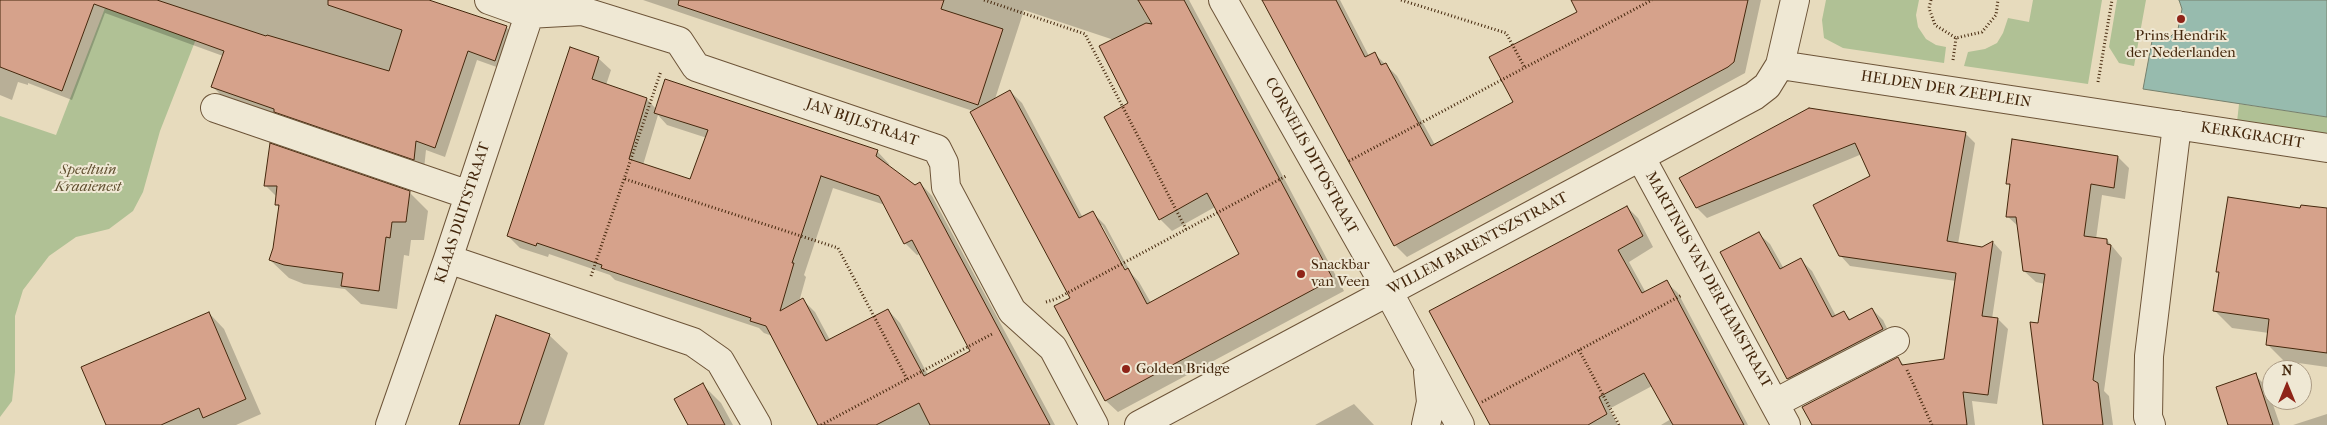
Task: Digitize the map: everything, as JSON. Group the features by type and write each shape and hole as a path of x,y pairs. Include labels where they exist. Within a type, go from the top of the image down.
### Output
{"street":[{"path":"489,0 531,7 582,12 679,41"},
{"name":"CORNELIS DITOSTRAAT","path":"1223,0 1388,291 1457,421"},
{"path":"1780,65 1795,0"},
{"name":"KLAAS DUITSTRAAT","path":"390,425 448,259 531,7"},
{"name":"JAN BIJLSTRAAT","path":"679,41 696,67 937,149 944,163 946,188 1012,312 1053,348 1094,425"},
{"name":"WILLEM BARENTSZSTRAAT","path":"1139,425 1754,96 1767,86 1780,65"},
{"name":"HELDEN DER ZEEPLEIN","path":"1780,65 2177,125"},
{"path":"215,108 469,195"},
{"path":"2151,425 2148,417 2149,356 2177,125"},
{"name":"KERKGRACHT","path":"2177,125 2327,148"},
{"name":"MARTINUS VAN DER HAMSTRAAT","path":"1641,158 1781,414 1895,341"},
{"path":"448,259 693,342 720,361 757,425"},
{"name":"CORNELIS DITOSTRAAT","path":"1426,425 1431,402 1427,365"}],"path":[{"path":"984,0 1085,34 1186,229"},
{"path":"1401,0 1506,33 1525,68"},
{"path":"1931,0 1929,8 1935,25 1956,38 1982,32 1996,15 1998,0"},
{"path":"2092,112 2112,0"},
{"path":"582,304 664,61 679,41"},
{"path":"625,179 838,248 907,379"},
{"path":"1457,421 1580,350 1708,281"},
{"path":"820,425 998,331 1012,312"},
{"path":"1895,341 1923,409 1932,425"},
{"path":"1580,350 1620,425"}],"green space":[{"path":"1826,0 1919,0 1916,15 1918,27 1926,39 1936,45 1946,47 1944,63 1843,48 1824,38 1822,20"},
{"path":"2033,0 2102,0 2088,84 1964,66 1968,52 1985,49 1997,43 2008,18 2029,22"},
{"path":"2117,0 2146,0 2134,66 2119,63 2109,47"},
{"name":"Speeltuin Kraaienest","path":"105,8 196,39 160,131 143,192 133,211 109,229 76,237 49,256 23,290 15,316 15,372 12,401 0,417 0,116 56,135"},
{"path":"2239,104 2327,117 2327,135 2237,122"}],"water":[{"path":"2179,0 2327,0 2327,117 2143,89 2152,41 2162,41 2170,37 2178,29 2182,9"}],"building":[{"path":"0,0 157,0 266,36 389,71 402,30 328,5 328,0 429,0 507,26 495,61 468,51 435,148 416,141 414,160 274,112 274,109 211,87 224,51 94,4 62,91 0,67"},
{"path":"679,0 944,0 941,9 1003,29 978,105 678,5"},
{"path":"1138,0 1184,0 1333,279 1105,401 1054,306 1070,298 970,112 1010,90 1079,218 1093,211 1125,270 1128,268 1147,304 1239,254 1207,193 1159,220 1104,117 1128,103 1099,46 1146,23 1152,24"},
{"path":"1262,0 1336,0 1365,57 1375,52 1381,65 1386,63 1431,146 1513,102 1489,57 1577,12 1571,0 1748,0 1734,62 1728,67 1394,246"},
{"path":"570,47 599,57 592,79 647,98 629,159 690,179 708,130 654,113 665,79 878,150 876,156 915,185 920,182 1050,425 930,425 919,403 876,425 818,425 766,326 750,321 751,318 601,268 602,265 537,243 536,246 507,236","holes":["821,176 879,196 904,244 912,240 970,351 924,376 888,309 826,341 803,298 780,311 794,263 792,263"]},
{"path":"1809,108 1966,132 1947,241 1982,247 1993,241 1982,316 1998,318 1988,395 1963,392 1967,425 1812,425 1802,407 1898,357 1902,365 1944,359 1956,273 1839,256 1813,205 1870,176 1855,143 1696,208 1679,178"},
{"path":"2012,139 2118,156 2114,188 2091,184 2084,236 2107,239 2107,244 2111,245 2093,380 2098,383 2103,425 2043,425 2030,322 2038,323 2045,274 2023,271 2016,217 2006,217 2010,184 2006,184"},
{"path":"270,143 410,191 406,222 392,222 390,238 386,237 379,291 341,286 343,273 284,265 269,260 273,248 279,205 275,205 277,186 264,186"},
{"path":"2228,197 2300,208 2301,205 2327,208 2327,353 2266,345 2269,319 2213,311 2219,272 2216,272"},
{"path":"1627,206 1643,236 1618,250 1642,293 1667,280 1744,425 1673,425 1644,373 1599,397 1607,414 1588,425 1490,425 1429,311"},
{"path":"1759,232 1780,269 1801,258 1832,317 1844,311 1849,320 1872,308 1883,329 1787,379 1720,252"},
{"path":"209,312 246,399 203,418 199,408 161,425 106,425 81,367"},
{"path":"496,315 550,334 519,425 459,425"},
{"path":"2256,373 2262,391 2262,410 2268,410 2273,425 2228,425 2216,387"},
{"path":"703,383 725,425 688,425 674,399"}],"place":[{"name":"Prins Hendrik der Nederlanden","path":"2181,19"},
{"name":"Snackbar van Veen","path":"1301,274"},
{"name":"Golden Bridge","path":"1126,369"}]}
